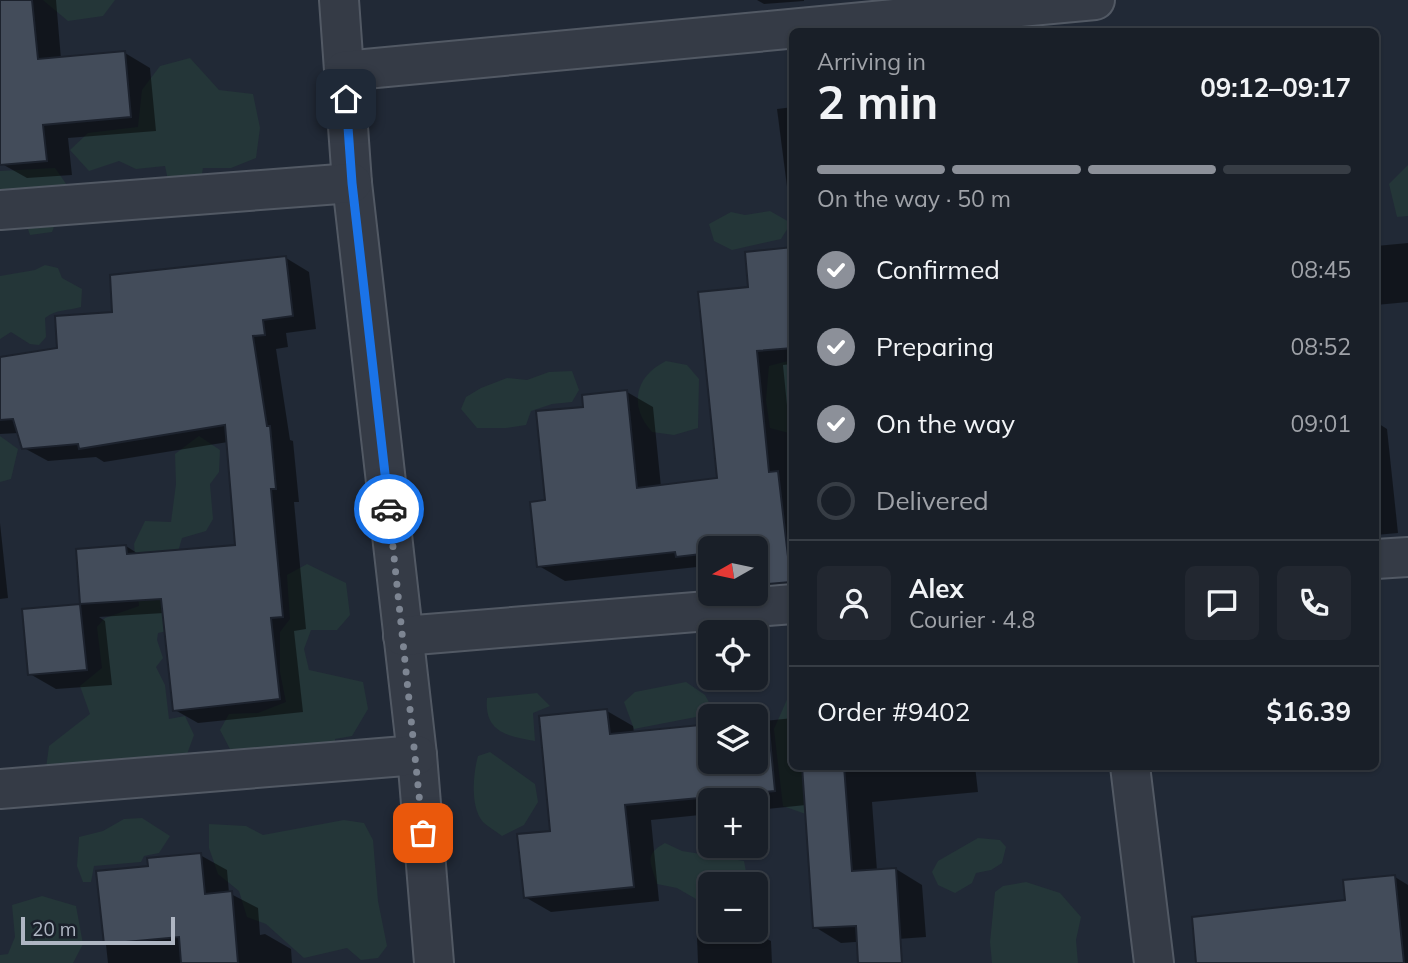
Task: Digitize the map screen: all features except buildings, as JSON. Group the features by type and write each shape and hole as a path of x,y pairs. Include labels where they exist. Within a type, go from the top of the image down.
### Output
{"street":[{"path":"339,0 352,183 416,755 434,963"},
{"path":"846,28 1068,9"},
{"path":"344,71 789,33"},
{"path":"0,210 352,183"},
{"path":"1379,559 1408,557"},
{"path":"403,636 789,604"},
{"path":"0,789 416,755"},
{"path":"1130,770 1154,963"}],"shaded area":[{"path":"43,0 115,0 103,16 68,21"},
{"path":"190,58 219,90 253,94 260,128 256,158 231,168 203,168 199,191 171,194 165,166 136,169 119,161 89,171 70,150 88,133 138,127 142,90 160,66"},
{"path":"1408,165 1408,216 1397,217 1389,184"},
{"path":"55,168 69,188 52,232 30,235 22,212 0,219 0,171"},
{"path":"770,211 789,222 789,226 781,239 732,250 714,241 709,224 731,212 745,215"},
{"path":"45,265 58,268 62,278 82,289 81,307 45,318 46,337 39,345 30,344 11,332 0,339 0,276 35,270"},
{"path":"666,361 687,365 699,379 698,428 674,435 652,432 640,412 638,402 641,384 647,375"},
{"path":"789,361 789,433 770,428 766,400 769,366"},
{"path":"572,371 579,390 572,402 552,404 531,411 526,425 477,428 461,409 466,397 507,378 527,380 549,372"},
{"path":"0,436 18,449 11,479 0,482"},
{"path":"199,436 220,450 219,472 210,484 213,519 206,531 182,538 174,565 181,628 158,633 157,640 163,658 156,667 165,685 169,719 185,716 194,735 186,757 45,776 49,746 90,714 80,686 102,668 97,627 105,618 139,606 134,544 145,521 171,522 176,484 175,454"},
{"path":"307,564 346,583 350,615 337,630 311,630 304,649 309,670 363,682 368,709 352,736 335,739 336,754 232,753 220,730 229,714 258,713 286,702 280,672 280,632 290,619 287,575"},
{"path":"686,682 705,695 710,704 698,704 698,717 634,729 624,702 635,692"},
{"path":"537,693 550,706 533,713 535,741 507,734 493,725 487,709 487,698"},
{"path":"789,695 789,770 830,770 817,818 783,806 774,729"},
{"path":"490,752 535,784 538,802 524,825 502,836 483,822 474,799 478,756"},
{"path":"142,818 170,836 159,853 144,856 141,862 94,866 91,882 83,882 77,866 79,837 103,831 124,819"},
{"path":"344,820 364,823 373,840 378,901 387,946 378,958 361,960 347,948 304,958 266,924 247,917 239,891 218,874 209,848 209,824 246,826 263,835"},
{"path":"978,838 1000,840 1006,847 1002,863 991,870 976,873 972,883 955,893 938,885 932,872 938,861"},
{"path":"665,843 682,851 698,854 698,858 744,861 746,872 698,872 696,899 677,888 657,884 650,860 658,847"},
{"path":"1026,882 1060,893 1081,917 1076,940 1078,963 992,963 990,942 995,892 1003,886"},
{"path":"42,896 76,906 83,944 73,963 0,963 0,955 8,954 15,937 12,905"}],"way so far":[{"path":"389,509 423,833"}],"route":[{"path":"346,99 352,183 389,509"}]}
